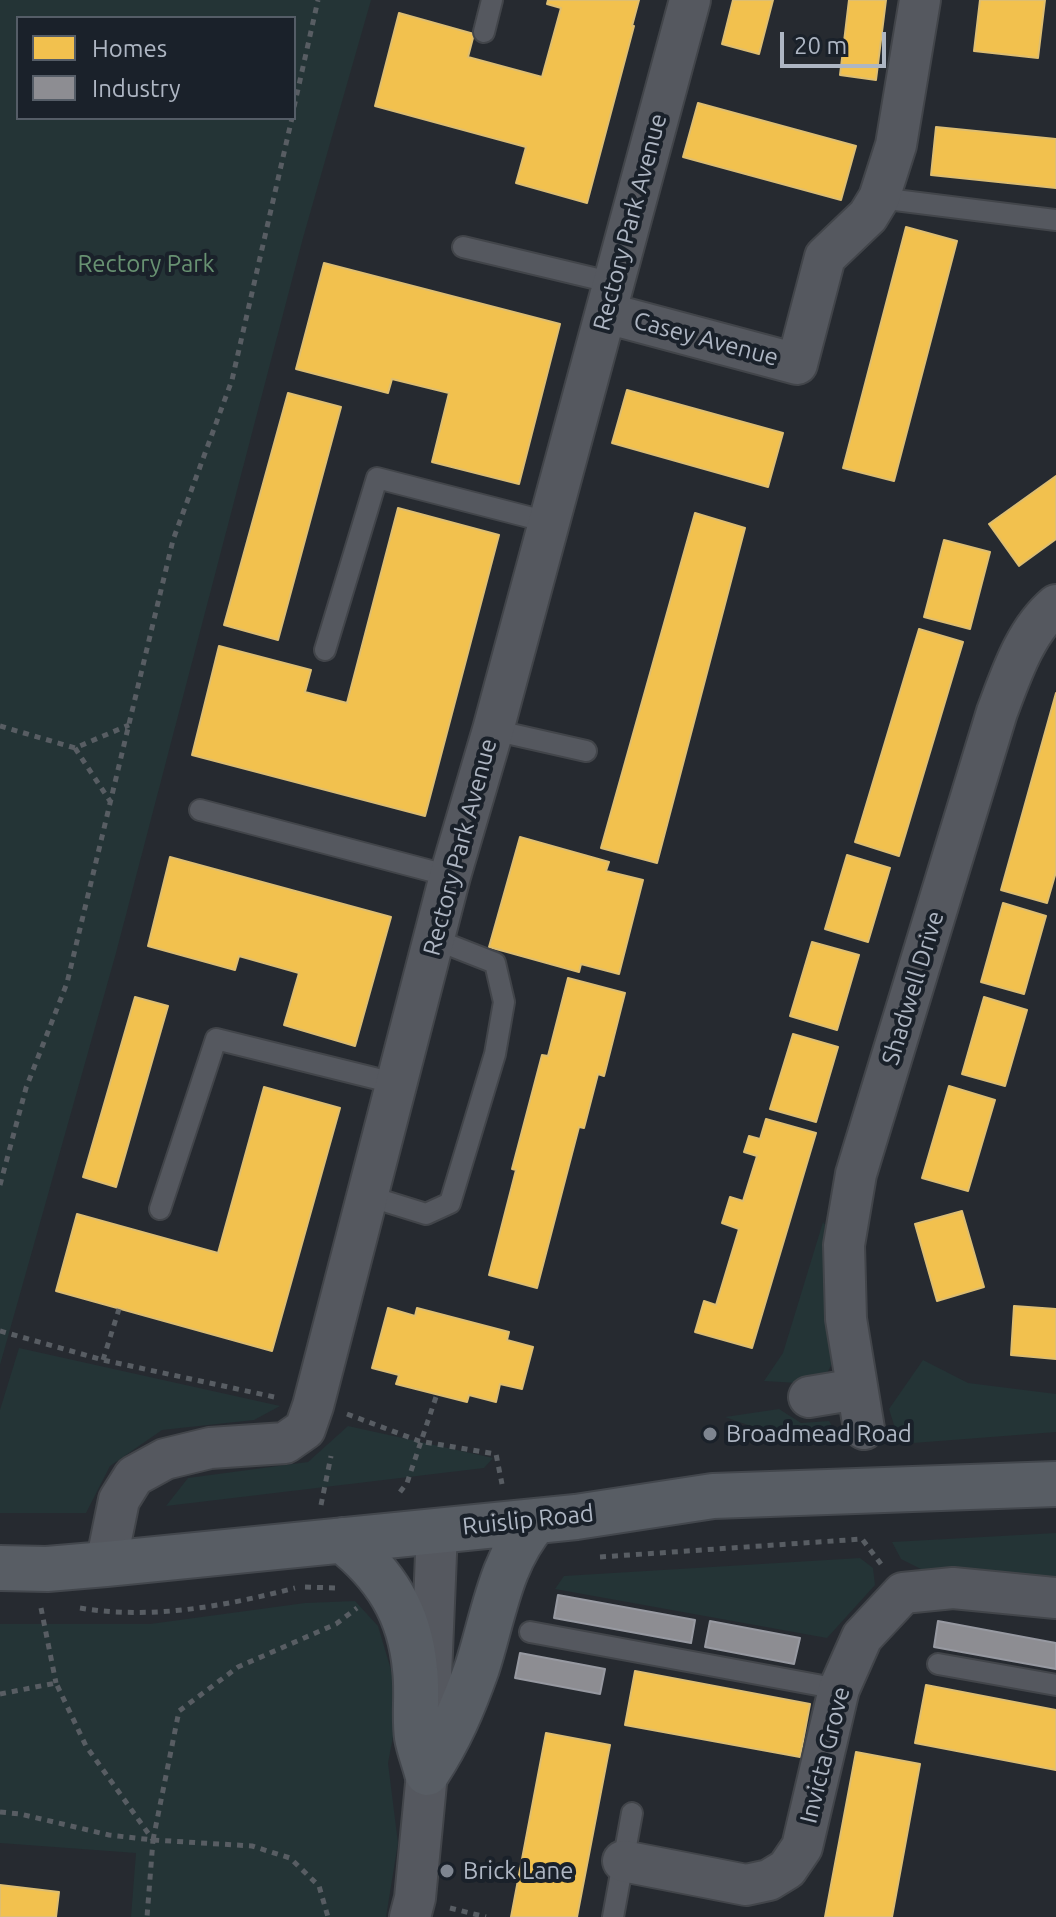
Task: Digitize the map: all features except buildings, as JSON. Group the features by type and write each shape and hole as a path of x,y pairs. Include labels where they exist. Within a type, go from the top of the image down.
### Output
{"main road":[{"name":"Ruislip Road","path":"0,1568 47,1569 106,1564 576,1517 713,1496 1056,1484"},
{"path":"427,1773 450,1739 477,1668 514,1552 536,1521"},
{"path":"327,1541 368,1561 395,1597 406,1625 415,1668 417,1738 427,1773"}],"street":[{"name":"Rectory Park Avenue","path":"106,1564 119,1500 134,1476 165,1459 210,1448 285,1443 305,1429 398,1084 450,876 493,730 690,0"},
{"name":"Casey Avenue","path":"610,298 797,364 825,257 868,216 879,198 896,145 920,0"},
{"name":"Shadwell Drive","path":"864,1429 846,1319 844,1245 856,1174 997,712 1017,658 1046,613 1056,605"},
{"path":"809,1397 857,1389"},
{"path":"410,1917 415,1898 427,1773 437,1530"},
{"path":"903,1593 953,1588 1056,1598"},
{"name":"Invicta Grove","path":"623,1861 746,1885 769,1880 787,1869 802,1847 839,1689 862,1637 903,1593"}],"lane":[{"path":"484,32 492,0"},
{"path":"879,198 1056,220"},
{"path":"463,247 610,298"},
{"path":"325,650 377,478 548,522"},
{"path":"493,730 586,751"},
{"path":"200,810 450,876"},
{"path":"368,1196 426,1214 450,1203 495,1054 504,1002 495,963 434,939"},
{"path":"160,1209 216,1039 398,1084"},
{"path":"530,1632 839,1689"},
{"path":"938,1664 1056,1685"},
{"path":"613,1917 632,1813"}],"path":[{"path":"296,98 318,0"},
{"path":"0,1185 26,1088 67,983 173,540 232,380 292,120"},
{"path":"0,726 75,748 129,725"},
{"path":"75,748 110,802"},
{"path":"103,1360 119,1309"},
{"path":"400,1492 407,1483 437,1394"},
{"path":"327,1541 334,1441"},
{"path":"596,1557 862,1539 903,1593"},
{"path":"78,1608 128,1613 201,1608 230,1605 300,1586 346,1592"},
{"path":"147,1917 153,1840 179,1711 238,1667 336,1624 364,1603"},
{"path":"41,1608 56,1683 86,1746 153,1840"},
{"path":"27,1609 53,1608"},
{"path":"0,1694 56,1683"},
{"path":"0,1812 109,1835 252,1846 290,1858 319,1886 328,1917"}],"green space":[{"name":"Rectory Park","path":"0,0 371,0 303,238 116,953 0,1365"},
{"path":"823,1222 829,1230 836,1357 824,1378 797,1383 764,1381 783,1353"},
{"path":"19,1348 280,1406 254,1420 162,1430 110,1466 86,1513 0,1513 0,1410"},
{"path":"923,1360 968,1383 1056,1394 1056,1432 900,1444 889,1409"},
{"path":"779,1409 801,1423 829,1421 844,1445 782,1437 725,1417"},
{"path":"348,1426 493,1458 484,1468 166,1506 188,1478 308,1462"},
{"path":"1056,1533 1056,1581 925,1571 901,1559 892,1542"},
{"path":"860,1558 873,1568 875,1585 827,1638 555,1589 564,1576"},
{"path":"355,1601 378,1626 400,1700 388,1763 398,1843 386,1917 131,1917 136,1853 0,1843 0,1624 150,1624 305,1603"}],"place":[{"name":"Broadmead Road","path":"710,1434"},
{"name":"Brick Lane","path":"447,1871"}]}
